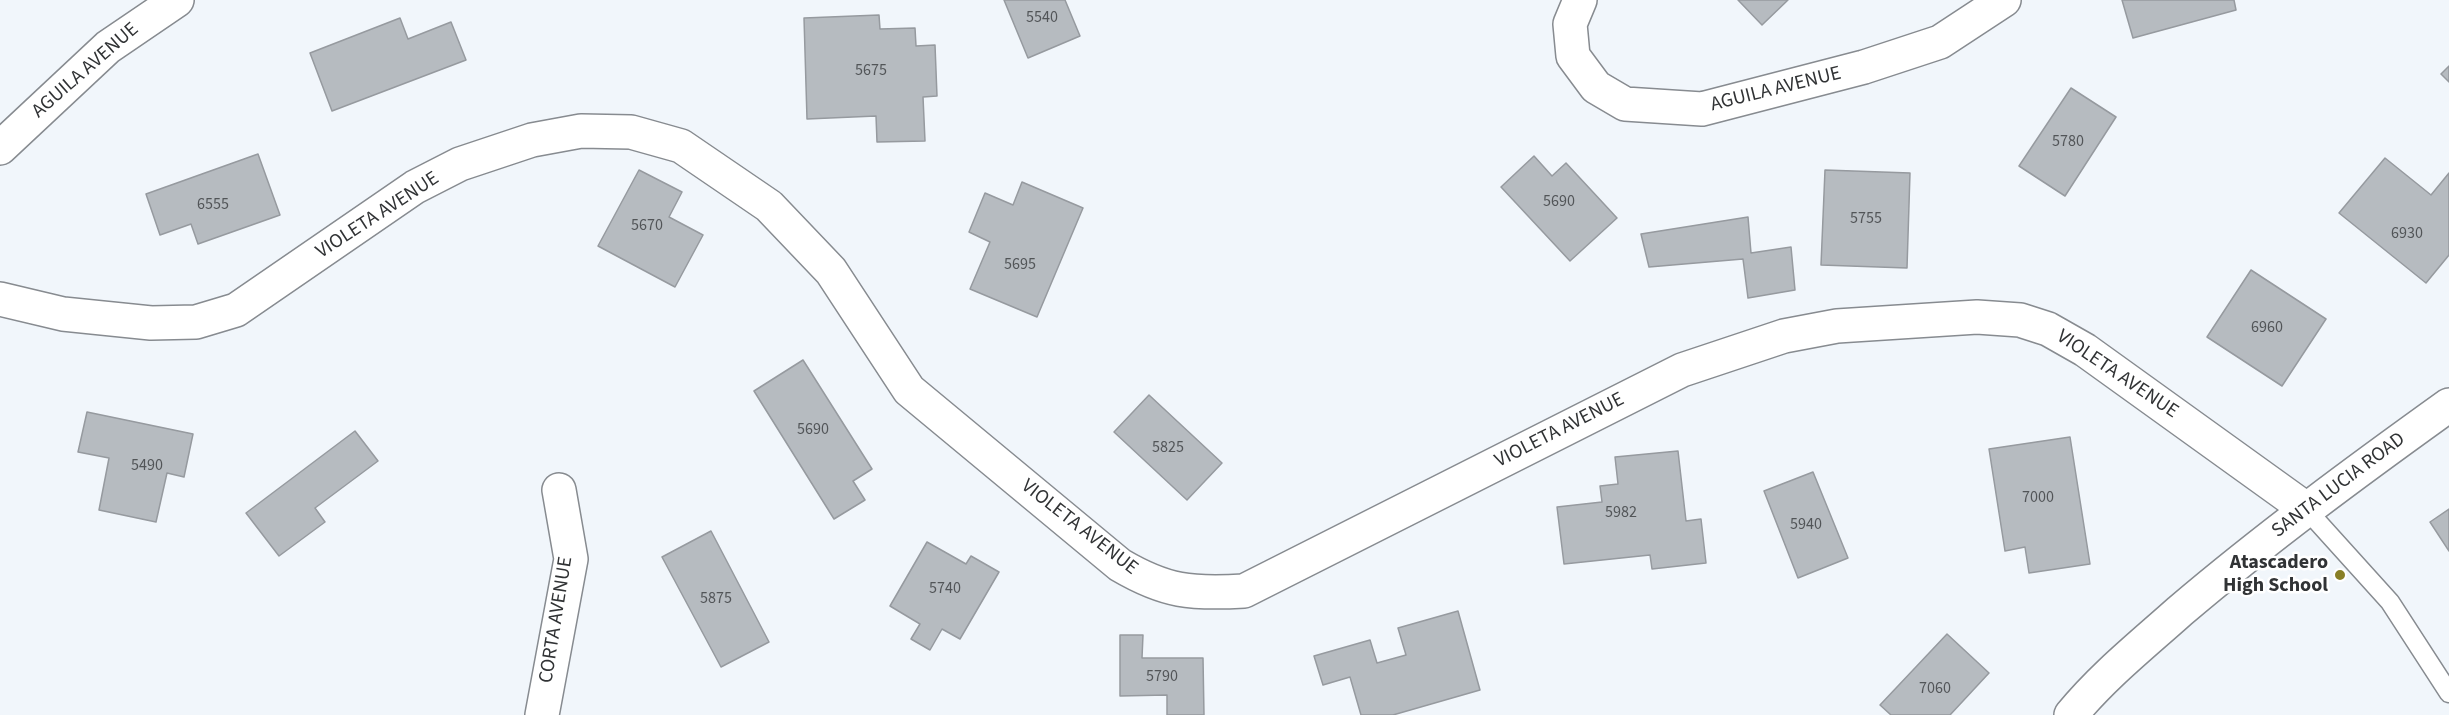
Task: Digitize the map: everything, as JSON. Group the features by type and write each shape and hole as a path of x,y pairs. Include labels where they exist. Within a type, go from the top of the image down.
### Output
{"street":[{"name":"AGUILA AVENUE","path":"0,148 108,47 177,0"},
{"name":"AGUILA AVENUE","path":"1580,0 1570,24 1573,56 1596,87 1625,104 1702,109 1864,67 1940,42 2004,0"},
{"name":"VIOLETA AVENUE","path":"0,299 63,315 151,323 196,322 236,310 415,187 460,164 532,140 581,131 631,132 681,146 769,206 831,271 909,390 1120,565 1145,579 1172,589 1201,594 1244,591 1682,370 1784,336 1849,326 1977,317 2020,320 2048,329 2085,350 2306,509"},
{"name":"SANTA LUCIA ROAD","path":"2071,715 2097,683 2210,586 2306,509 2449,405"},
{"name":"CORTA AVENUE","path":"542,715 571,559 559,490"}],"lane":[{"path":"2306,509 2390,602 2449,693"}],"building":[{"path":"1004,0 1065,0 1080,36 1028,58"},
{"path":"1738,0 1788,0 1762,25"},
{"path":"2122,0 2234,0 2236,10 2133,38"},
{"path":"879,15 880,29 915,28 916,46 935,45 937,96 923,97 925,141 877,142 876,116 807,119 804,18"},
{"path":"400,18 408,39 451,22 466,60 332,111 310,53"},
{"path":"2449,66 2449,82 2441,74"},
{"path":"2071,88 2116,117 2065,196 2019,166"},
{"path":"258,154 280,215 198,244 191,224 160,235 146,194"},
{"path":"1534,156 1552,176 1566,163 1617,218 1570,261 1501,187"},
{"path":"2385,158 2431,195 2449,173 2449,255 2426,283 2339,213"},
{"path":"639,170 682,192 669,217 703,235 675,287 598,246"},
{"path":"1825,170 1910,173 1907,268 1821,265"},
{"path":"1022,182 1083,208 1037,317 970,289 990,242 969,232 985,193 1013,205"},
{"path":"1748,217 1751,253 1791,247 1795,290 1748,298 1743,259 1649,267 1641,234"},
{"path":"2251,270 2326,319 2282,386 2207,337"},
{"path":"803,360 872,469 853,481 865,500 834,519 754,391"},
{"path":"1149,395 1222,463 1187,500 1114,432"},
{"path":"87,412 193,434 184,477 167,473 156,522 99,510 109,458 78,452"},
{"path":"355,431 378,461 315,508 325,522 279,556 246,513"},
{"path":"2070,437 2090,564 2029,573 2025,547 2005,551 1989,449"},
{"path":"1678,451 1686,521 1701,519 1706,563 1652,569 1650,555 1564,564 1557,507 1602,502 1600,486 1618,484 1615,457"},
{"path":"1813,472 1848,558 1798,578 1764,491"},
{"path":"2449,509 2449,551 2430,522"},
{"path":"711,531 769,642 721,667 662,557"},
{"path":"927,542 966,564 971,556 999,572 960,639 942,629 930,650 911,639 920,624 890,606"},
{"path":"1458,611 1480,690 1393,715 1361,715 1350,677 1323,685 1314,656 1370,640 1377,663 1406,655 1398,628"},
{"path":"1947,634 1989,673 1950,715 1891,715 1880,705"},
{"path":"1120,635 1143,635 1142,658 1203,658 1204,715 1167,715 1167,695 1120,696"}],"place":[{"name":"Atascadero High School","path":"2340,575"}]}
